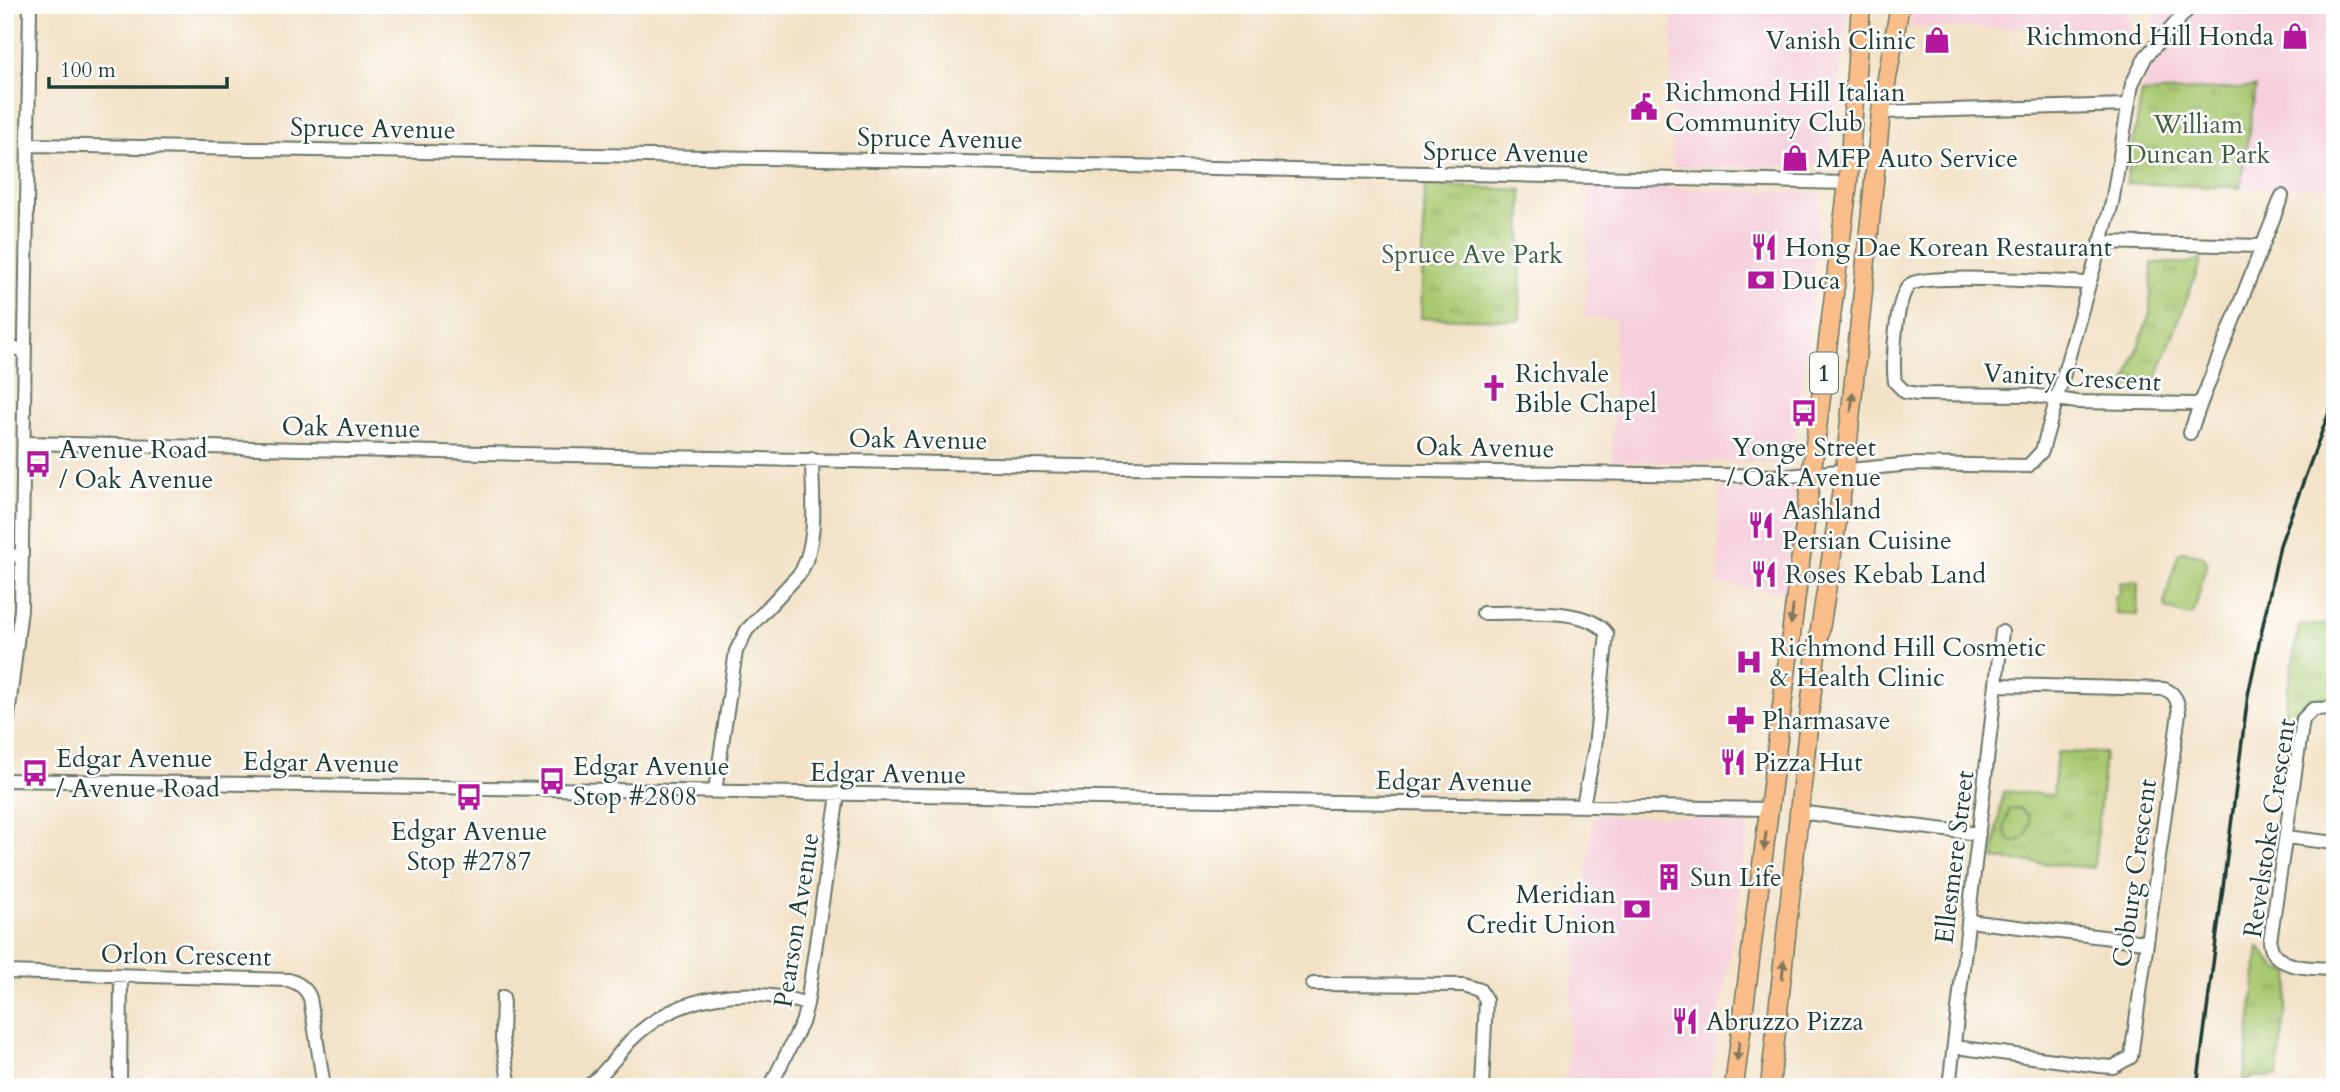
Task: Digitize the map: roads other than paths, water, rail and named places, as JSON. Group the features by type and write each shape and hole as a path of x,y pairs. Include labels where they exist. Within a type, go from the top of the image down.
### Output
{"main road":[{"name":"1","path":"1734,1087 1848,183 1861,5"},
{"name":"1","path":"1770,1087 1815,662 1845,470 1881,112 1900,5"}],"street":[{"path":"5,741 22,609 30,5"},
{"name":"Oak Avenue","path":"24,443 1125,467 1811,475 1911,464 2028,466 2042,451 2101,242 2122,155 2128,105 2138,67 2192,5"},
{"path":"1881,112 2128,105"},
{"name":"Spruce Avenue","path":"30,145 861,159 1848,183"},
{"path":"2190,433 2282,196"},
{"path":"2101,242 2262,246"},
{"name":"Vanity Crescent","path":"2088,283 1913,283 1905,290 1900,303 1893,365 1895,382 1899,388 1918,394 2030,395 2077,402 2158,404 2196,404 2202,400"},
{"path":"5,349 24,349"},
{"path":"715,791 736,651 747,630 802,572 806,563 813,538 812,459"},
{"path":"5,555 22,556"},
{"path":"1483,613 1581,616 1601,624 1607,634 1595,747 1583,805"},
{"name":"Ellesmere Street","path":"1949,1087 1998,685 2002,632"},
{"name":"Coburg Crescent","path":"1955,1047 2100,1066 2123,1063 2131,1057 2179,713 2178,701 2171,692 2145,687 1998,685"},
{"name":"Revelstoke Crescent","path":"2335,708 2313,709 2303,719 2270,947 2275,957 2285,963 2335,969"},
{"name":"Edgar Avenue","path":"5,780 1769,809"},
{"name":"Pearson Avenue","path":"770,1087 802,1023 807,1004 838,795"},
{"path":"1798,812 1979,834"},
{"path":"2286,837 2335,843"},
{"path":"1968,921 2145,942"},
{"name":"Orlon Crescent","path":"5,972 289,980 298,983 307,990 310,998 324,1087"},
{"path":"120,1087 121,976"},
{"path":"1313,984 1464,985 1480,990 1486,1000 1482,1087"},
{"path":"587,1087 604,1072 632,1039 687,1003 732,995 767,995 807,1004"},
{"path":"503,997 502,1039 510,1087"}],"railway":[{"path":"2197,1087 2248,695 2280,545 2335,396"}],"place":[{"name":"Richmond Hill Honda","path":"2295,36"},
{"name":"Vanish Clinic","path":"1937,40"},
{"name":"Richmond Hill Italian Community Club","path":"1644,107"},
{"name":"MFP Auto Service","path":"1795,158"},
{"name":"Hong Dae Korean Restaurant","path":"1764,247"},
{"name":"Duca","path":"1761,280"},
{"name":"Richvale Bible Chapel","path":"1494,388"},
{"name":"Yonge Street / Oak Avenue","path":"1804,413"},
{"name":"Avenue Road / Oak Avenue","path":"38,464"},
{"name":"Aashland Persian Cuisine","path":"1761,525"},
{"name":"Roses Kebab Land","path":"1764,574"},
{"name":"Richmond Hill Cosmetic & Health Clinic","path":"1749,662"},
{"name":"Pharmasave","path":"1741,720"},
{"name":"Pizza Hut","path":"1733,762"},
{"name":"Edgar Avenue / Avenue Road","path":"35,773"},
{"name":"Edgar Avenue Stop #2808","path":"552,781"},
{"name":"Edgar Avenue Stop #2787","path":"469,797"},
{"name":"Sun Life","path":"1669,877"},
{"name":"Meridian Credit Union","path":"1637,909"},
{"name":"Abruzzo Pizza","path":"1685,1021"}],"park label":[{"name":"William Duncan Park","path":"2198,139"},
{"name":"Spruce Ave Park","path":"1472,254"}]}
